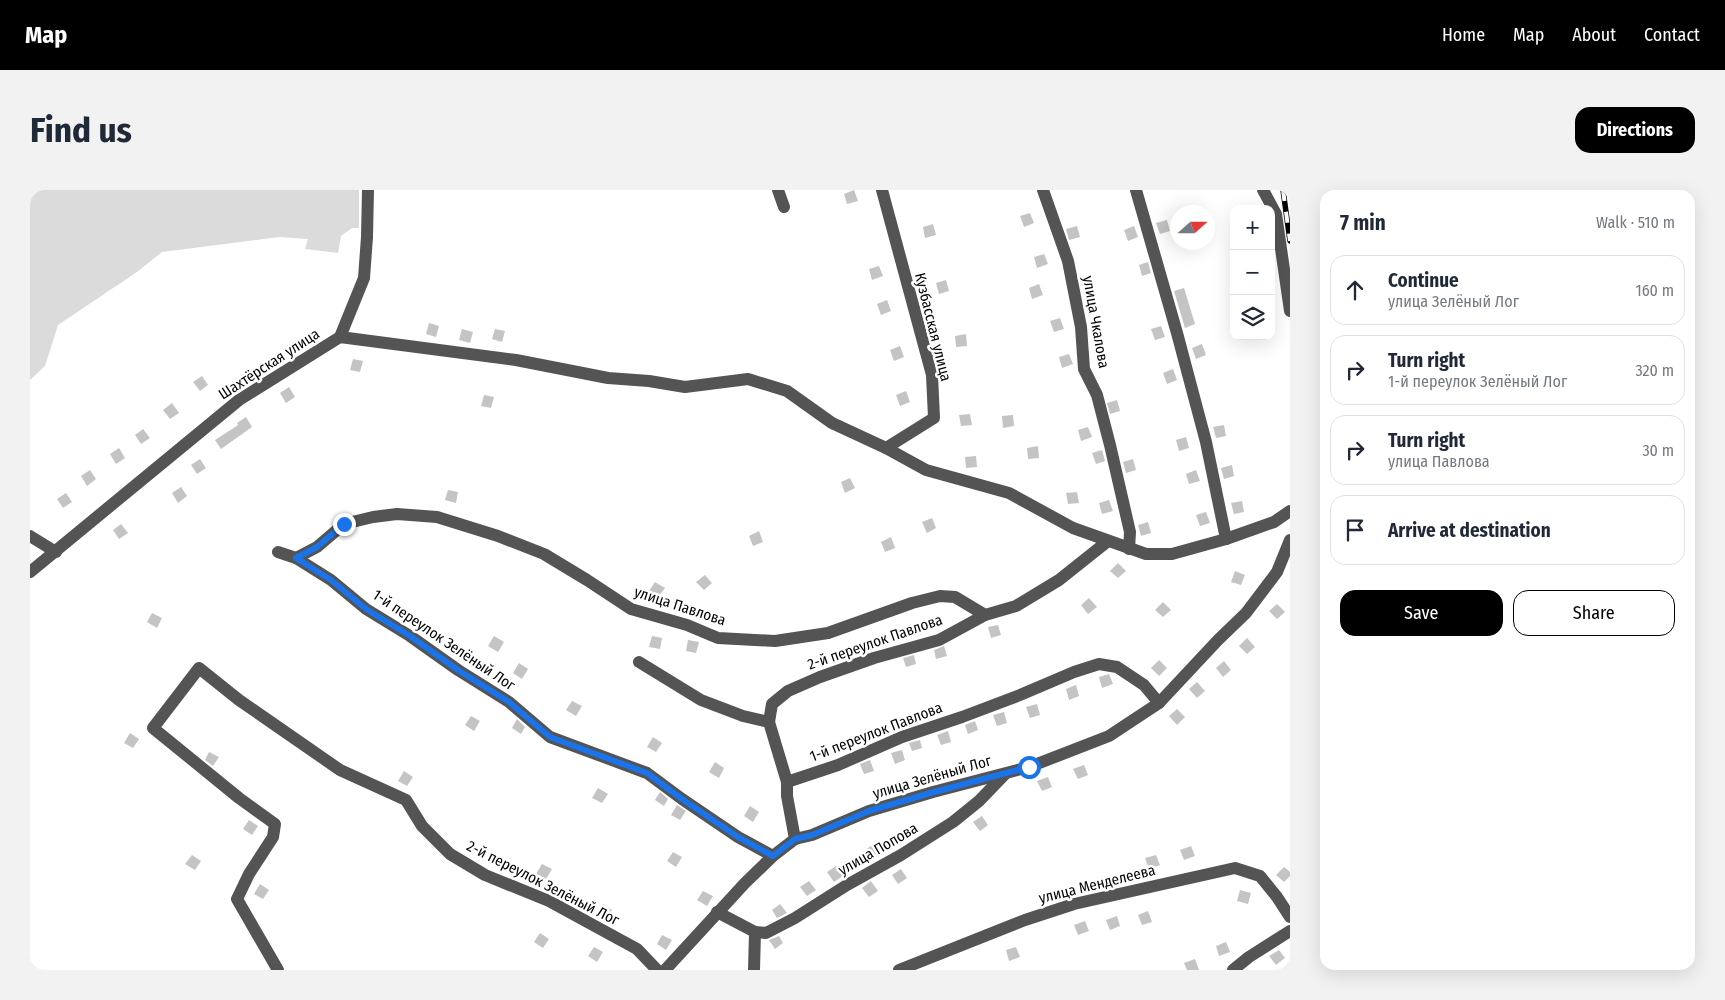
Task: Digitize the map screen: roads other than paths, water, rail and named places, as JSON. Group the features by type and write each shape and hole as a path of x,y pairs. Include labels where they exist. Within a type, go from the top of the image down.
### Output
{"street":[{"path":"340,337 364,278 368,190"},
{"path":"778,190 784,207"},
{"name":"Кузбасская улица","path":"882,190 932,376 934,418 886,448"},
{"name":"улица Чкалова","path":"1043,190 1068,262 1081,327 1084,368 1097,395 1110,444 1130,532 1129,549"},
{"path":"1136,190 1206,442 1226,539"},
{"path":"1262,190 1276,214 1290,311"},
{"name":"Шахтёрская улица","path":"30,572 239,400 340,337 516,360 608,378 649,381 685,388 748,379 787,392 832,423 886,448 926,470 1009,493 1072,528 1146,554 1172,554 1226,539 1274,522 1290,511"},
{"name":"улица Павлова","path":"296,558 317,547 344,524 374,516 397,514 429,516 498,536 544,554 631,609 687,625 718,638 775,641 828,633 912,603 940,596 955,597 985,615"},
{"path":"30,536 56,552"},
{"name":"улица Зелёный Лог","path":"665,970 717,912 773,856 795,839 812,835 878,808 1029,767 1109,736 1160,703 1246,612 1278,572 1290,540"},
{"name":"2-й переулок Павлова","path":"769,722 772,704 788,691 820,677 874,658 939,640 985,615 1016,606 1059,580 1108,541"},
{"name":"1-й переулок Зелёный Лог","path":"278,552 296,558 331,580 366,609 509,702 550,737 647,773 738,837 773,856"},
{"path":"639,662 701,700 742,716 769,722 787,782 786,796 795,839"},
{"name":"1-й переулок Павлова","path":"787,782 838,766 902,737 962,717 1074,672 1099,664 1117,667 1144,685 1160,703"},
{"name":"2-й переулок Зелёный Лог","path":"278,970 237,899 249,874 273,837 275,824 239,798 153,728 199,668 238,700 340,770 406,800 422,826 450,854 484,875 549,901 638,950 657,970"},
{"name":"улица Попова","path":"755,932 766,933 795,918 847,885 901,856 953,822 979,801 1005,773"},
{"name":"улица Менделеева","path":"899,970 1025,920 1074,904 1235,868 1260,876 1290,917"},
{"path":"717,912 755,932 754,970"},
{"path":"1233,970 1249,957 1290,931"}],"railway":[{"path":"1283,190 1290,241"}]}
